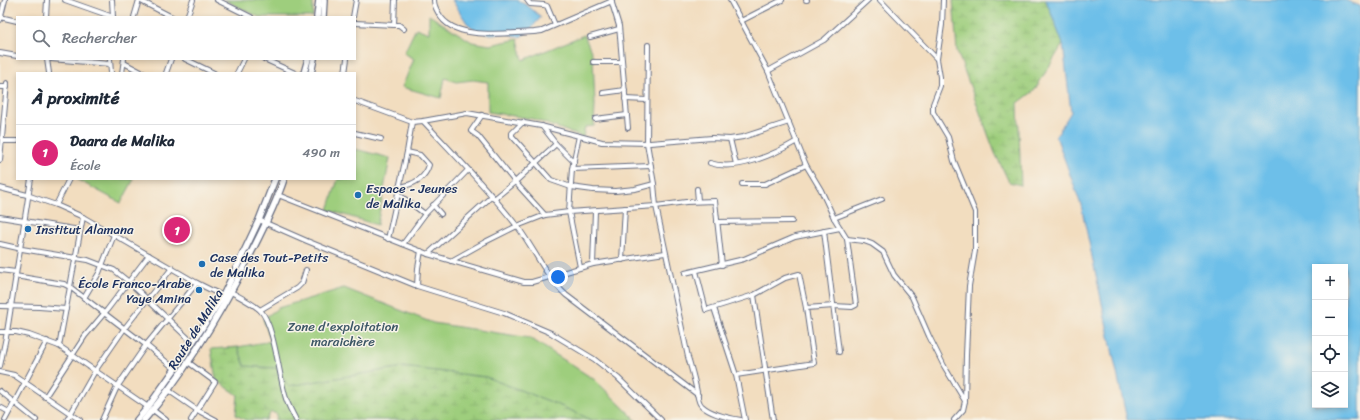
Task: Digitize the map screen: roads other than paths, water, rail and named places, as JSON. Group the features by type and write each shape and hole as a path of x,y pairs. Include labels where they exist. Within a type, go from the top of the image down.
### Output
{"main road":[{"path":"317,16 319,0"},
{"path":"323,16 324,0"},
{"path":"304,72 308,60"},
{"path":"311,72 314,60"},
{"name":"Route de Malika","path":"144,420 192,342 223,296 259,220 275,180"},
{"name":"Route de Malika","path":"137,420 168,390 210,328 231,292 266,224 284,180"}],"street":[{"path":"5,0 0,18 16,21"},
{"path":"46,16 47,0"},
{"path":"65,0 110,16"},
{"path":"112,0 113,16"},
{"path":"134,16 139,0 170,16"},
{"path":"187,16 193,0"},
{"path":"217,0 250,16"},
{"path":"353,16 356,0"},
{"path":"394,25 395,0"},
{"path":"434,0 434,5 443,21 457,29 478,33 542,31 612,0 619,28 628,128"},
{"path":"527,0 530,4 547,6 555,25"},
{"path":"730,0 768,72 806,165 847,239 856,305 852,307 834,306 806,308"},
{"path":"741,21 782,0"},
{"path":"880,0 937,59"},
{"path":"943,0 942,25 937,59 940,86 933,104 933,112 948,138 954,161 975,212 975,251 969,286 965,401 963,410 954,420"},
{"path":"768,72 824,40 865,1"},
{"path":"356,23 394,25 404,29"},
{"path":"590,37 619,28"},
{"path":"648,45 647,143 656,206 665,253 688,357 701,406 724,417 741,420"},
{"path":"0,53 16,56"},
{"path":"47,60 49,72"},
{"path":"76,60 110,64"},
{"path":"110,60 111,72"},
{"path":"166,72 171,60"},
{"path":"187,60 212,72"},
{"path":"238,72 244,60"},
{"path":"266,60 293,72"},
{"path":"345,72 347,60"},
{"path":"122,72 124,61 141,72"},
{"path":"593,62 622,62"},
{"path":"0,87 7,85 0,160"},
{"path":"602,93 625,90"},
{"path":"626,99 647,100"},
{"path":"356,101 412,122 467,113 523,122 602,142 647,143 712,138 730,139 744,137 789,122"},
{"path":"482,115 471,131 482,141 544,215"},
{"path":"595,119 627,115"},
{"path":"423,121 493,197 517,226 556,286 698,395"},
{"path":"388,239 412,122"},
{"path":"523,122 512,133 512,136 551,180 571,187 615,191 635,189 654,184"},
{"path":"541,126 574,162"},
{"path":"356,133 382,139"},
{"path":"579,136 572,169 569,212 580,267"},
{"path":"730,139 736,164"},
{"path":"2,141 16,141"},
{"path":"710,163 736,164 769,156 797,141"},
{"path":"428,254 493,197 515,182 556,144"},
{"path":"399,187 410,186 419,180 428,170 429,165 420,156 407,152"},
{"path":"742,184 765,184 806,165"},
{"path":"572,169 651,166"},
{"path":"403,244 425,214 468,170"},
{"path":"0,366 7,332 23,222 31,180"},
{"path":"56,205 67,180"},
{"path":"0,188 28,195 83,217 223,296"},
{"path":"697,189 698,201"},
{"path":"398,194 425,214"},
{"path":"278,195 428,254 524,282 532,282 593,264 665,253"},
{"path":"834,218 882,199"},
{"path":"450,261 517,226 544,215 698,201 715,202 722,265"},
{"path":"433,205 441,214"},
{"path":"622,260 625,208"},
{"path":"593,264 595,210"},
{"path":"0,217 23,222 80,230"},
{"path":"58,346 83,217"},
{"path":"259,220 417,286 504,313 551,333 594,359 618,378 661,420"},
{"path":"717,222 792,221"},
{"path":"685,273 722,265 754,255 795,237 840,228"},
{"path":"824,231 839,352"},
{"path":"84,298 103,265 114,235"},
{"path":"847,239 864,241 872,244 883,252 894,275 912,297 944,366 965,401"},
{"path":"0,244 20,249 75,257 103,265 114,270 148,299 192,342"},
{"path":"417,286 421,251"},
{"path":"45,397 85,336 104,314 149,255"},
{"path":"67,420 95,371 124,329 172,268"},
{"path":"0,270 64,284 70,287 175,369"},
{"path":"260,310 297,288 302,283 306,270"},
{"path":"696,271 706,310 754,295 785,278 799,274 806,308 814,363 736,375"},
{"path":"102,420 117,387 146,345 197,282"},
{"path":"231,292 260,310 265,318 273,338 284,394 296,420"},
{"path":"754,295 773,420"},
{"path":"0,306 66,309"},
{"path":"714,308 736,375 746,420"},
{"path":"0,332 16,332 47,341 58,346 166,420"},
{"path":"5,420 47,341"},
{"path":"188,362 215,382 191,420"},
{"path":"0,372 14,375 80,420"},
{"path":"168,390 197,410 216,420"},
{"path":"0,391 36,420"},
{"path":"0,408 9,412"}],"water":[{"path":"452,0 517,0 528,6 541,17 520,37 505,33 491,34 477,31 467,23"},
{"path":"1046,0 1345,0 1360,6 1360,420 1127,420 1081,205 1056,136 1071,112 1063,44"}],"place":[{"name":"Espace - Jeunes de Malika","path":"358,195"},
{"name":"Institut Alamana","path":"28,229"},
{"name":"Daara de Malika","path":"177,230"},
{"name":"Case des Tout-Petits de Malika","path":"202,264"},
{"name":"École Franco-Arabe Yaye Amina","path":"199,290"}],"park label":[{"name":"Zone d'exploitation maraichère","path":"343,334"}]}
